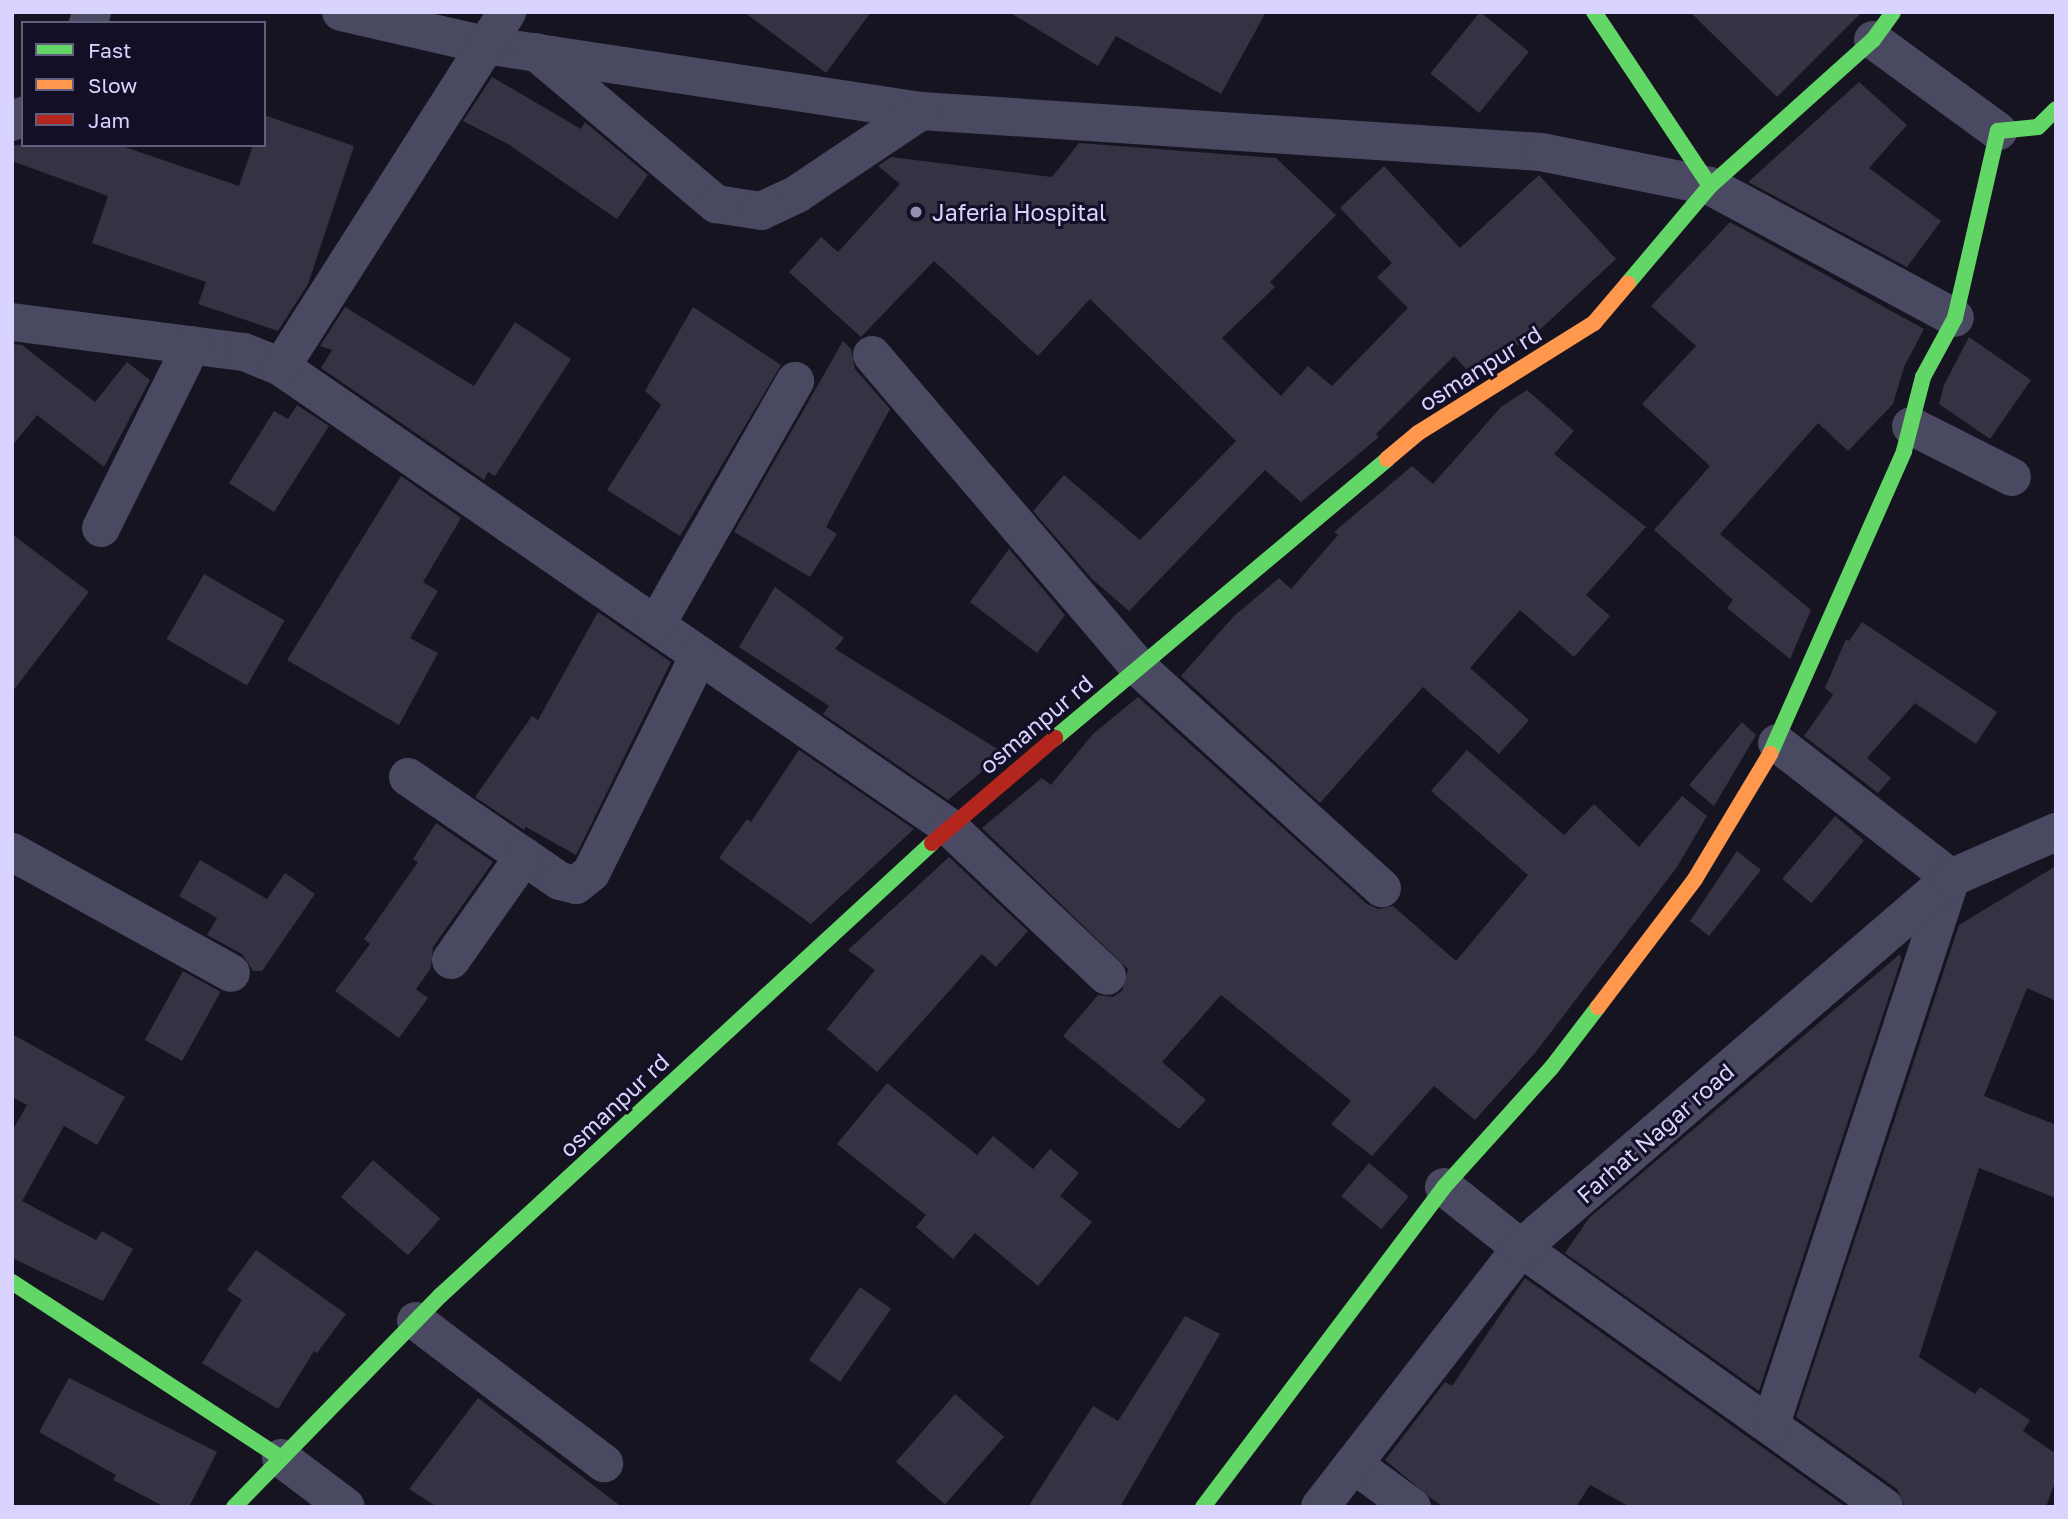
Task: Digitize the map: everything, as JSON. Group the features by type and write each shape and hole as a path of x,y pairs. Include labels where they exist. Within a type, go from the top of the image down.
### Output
{"street":[{"path":"341,12 485,45 921,111 1541,152 1710,186 1955,318"},
{"path":"281,367 507,12"},
{"path":"1594,12 1710,186"},
{"path":"1883,26 1998,131 2038,127 2056,109"},
{"name":"osmanpur rd","path":"234,1507 416,1321 949,827 1418,433 1594,323 1710,186 1883,26"},
{"path":"536,52 716,204 761,211 797,194 921,111"},
{"path":"1203,1507 1444,1187 1552,1067 1695,879 1777,743 1910,426 1923,377 1955,318 1998,131"},
{"path":"12,322 244,352 281,367 949,827 1107,976"},
{"path":"101,528 192,345"},
{"path":"872,355 1139,668 1382,888"},
{"path":"656,625 795,381"},
{"path":"1910,426 2012,477"},
{"path":"408,777 560,881 576,885 591,873 699,655"},
{"path":"1771,1424 1951,878 1777,743"},
{"name":"Farhat Nagar road","path":"1320,1507 1521,1248 1951,878 2056,832"},
{"path":"12,852 231,973"},
{"path":"451,960 524,856"},
{"path":"1444,1187 1521,1248 1884,1507"},
{"path":"12,1282 281,1458 346,1507"},
{"path":"416,1321 604,1464"},
{"path":"1353,1464 1412,1507"}],"building":[{"path":"744,12 871,12 826,73"},
{"path":"1009,12 1266,12 1221,94 1116,36 1098,66"},
{"path":"1480,12 1529,52 1479,113 1430,73"},
{"path":"1690,12 1862,12 1777,97"},
{"path":"492,77 581,129 585,122 648,175 617,219 508,144 463,121"},
{"path":"1859,82 1907,125 1869,168 1941,221 1907,267 1748,182"},
{"path":"266,116 354,146 308,284 278,331 198,304 206,282 92,243 108,196 12,161 12,145 125,147 239,186 252,147 266,147"},
{"path":"1079,143 1276,158 1336,215 1270,282 1275,287 1222,338 1281,396 1308,366 1332,386 1408,308 1377,277 1392,263 1340,208 1384,166 1460,248 1539,175 1616,259 1533,336 1471,374 1454,356 1376,434 1379,437 1301,502 1265,470 1129,611 1092,579 1033,511 1064,475 1140,540 1236,441 1090,299 1038,356 934,261 861,337 789,272 821,237 838,252 900,184 878,166 891,157 1052,177"},
{"path":"1730,222 1924,329 1904,367 1893,404 1848,451 1818,423 1720,534 1811,610 1790,659 1727,608 1733,600 1654,530 1710,466 1642,404 1696,346 1651,306"},
{"path":"345,307 474,386 515,322 571,359 495,476 488,472 484,480 321,368 332,350 320,346"},
{"path":"693,307 781,365 680,536 607,490 661,405 645,391"},
{"path":"1969,337 2031,380 1990,439 1939,404 1944,385"},
{"path":"843,341 851,349 855,369 890,409 826,527 837,534 810,577 734,532"},
{"path":"12,344 22,345 95,402 127,362 150,380 104,467 37,415 12,446"},
{"path":"1527,390 1574,431 1554,454 1646,527 1586,595 1610,616 1574,657 1520,610 1470,668 1529,720 1499,754 1423,687 1320,803 1181,676 1234,616 1279,578 1291,589 1338,535 1334,532 1412,466 1433,484 1501,407"},
{"path":"297,405 329,426 274,512 229,483 274,411 288,419"},
{"path":"401,476 461,518 423,582 438,591 410,638 438,653 399,725 287,660"},
{"path":"12,534 89,592 12,692"},
{"path":"1009,549 1065,615 1037,653 970,602"},
{"path":"204,574 285,620 247,685 166,639"},
{"path":"775,587 844,638 835,649 1004,753 948,800 823,714 829,706 739,647"},
{"path":"598,612 671,662 576,855 526,827 524,830 475,797 532,716 538,720"},
{"path":"1862,622 1997,712 1976,744 1915,703 1867,758 1891,778 1878,793 1804,736 1833,695 1825,688 1846,639 1849,641"},
{"path":"1138,697 1367,904 1378,909 1393,906 1456,961 1528,875 1431,791 1467,750 1564,835 1594,804 1639,847 1682,796 1707,816 1677,867 1535,1053 1475,1120 1434,1086 1372,1156 1331,1124 1351,1101 1221,995 1162,1062 1206,1100 1179,1129 1063,1036 1098,995 1113,997 1122,991 1128,969 982,828 1042,778 1051,785 1093,734"},
{"path":"1742,722 1756,735 1714,806 1689,785"},
{"path":"799,750 914,829 811,924 719,858 747,819 751,822"},
{"path":"1835,816 1864,840 1811,903 1782,879"},
{"path":"436,823 493,862 433,947 431,968 416,989 428,998 399,1038 335,991 370,944 364,939 418,862 413,859"},
{"path":"1737,851 1761,870 1709,936 1690,921"},
{"path":"949,857 1028,931 996,967 982,954 877,1072 827,1029 875,970 848,950"},
{"path":"200,860 267,899 285,873 315,894 262,971 253,971 242,954 207,935 217,918 179,896"},
{"path":"2056,866 2056,1001 2027,988 1984,1096 2056,1125 2056,1198 1979,1168 1919,1357 1975,1394 1980,1387 2030,1420 2023,1431 2056,1454 2056,1479 2046,1507 1905,1507 1897,1489 1796,1417 1959,925"},
{"path":"1900,954 1901,960 1759,1391 1565,1253 1589,1218"},
{"path":"183,971 221,992 182,1061 145,1040"},
{"path":"12,1034 125,1097 97,1145 64,1126 22,1201 96,1240 102,1231 133,1249 103,1301 12,1258 12,1131 27,1105 12,1097"},
{"path":"887,1083 977,1155 993,1136 1033,1169 1050,1149 1079,1173 1060,1196 1092,1222 1038,1286 975,1233 953,1259 916,1227 926,1215 837,1144"},
{"path":"373,1160 440,1218 408,1255 341,1197"},
{"path":"1369,1163 1409,1196 1381,1229 1341,1196"},
{"path":"256,1250 346,1314 317,1353 314,1351 278,1409 202,1363 242,1300 227,1290"},
{"path":"1525,1278 1846,1507 1630,1507 1590,1485 1576,1507 1444,1507 1432,1499 1385,1460 1445,1382 1452,1386"},
{"path":"860,1287 891,1309 840,1382 809,1360"},
{"path":"1185,1316 1220,1334 1120,1507 1028,1507 1093,1406 1118,1421"},
{"path":"69,1378 217,1452 189,1507 165,1507 113,1480 116,1475 39,1432"},
{"path":"955,1394 1004,1437 945,1505 896,1462"},
{"path":"478,1398 622,1507 437,1507 409,1489"}],"traffic: fast":[{"path":"1594,12 1710,186"},
{"path":"1628,283 1710,186 1873,40 1893,12"},
{"path":"1770,754 1904,451 1923,377 1955,318 1998,131 2038,127 2056,109"},
{"path":"1055,738 1387,459"},
{"path":"234,1507 441,1295 932,843"},
{"path":"1203,1507 1444,1187 1552,1067 1598,1007"},
{"path":"12,1282 281,1458"}],"traffic: slow":[{"path":"1387,459 1418,433 1594,323 1628,283"},
{"path":"1598,1007 1695,879 1770,754"}],"traffic: jam":[{"path":"932,843 1055,738"}],"place":[{"name":"Jaferia Hospital","path":"916,212"}]}
